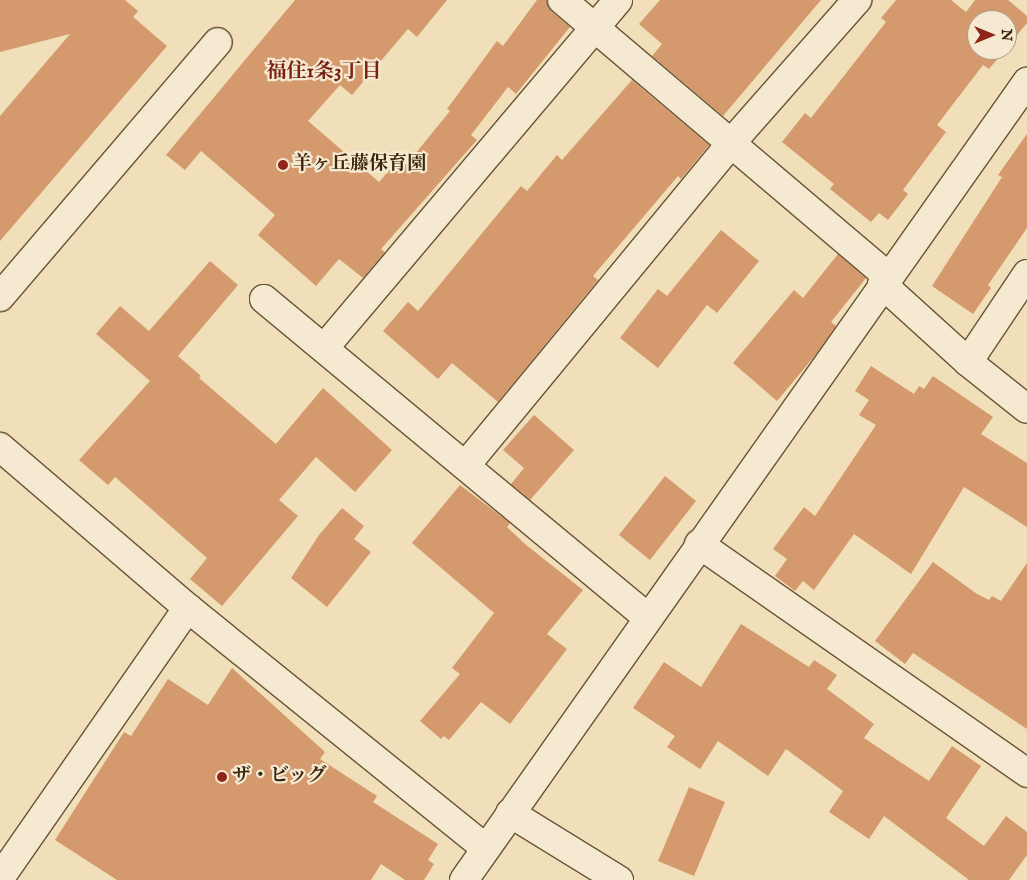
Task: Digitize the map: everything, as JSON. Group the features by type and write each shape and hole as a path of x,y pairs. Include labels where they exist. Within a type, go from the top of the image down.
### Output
{"street":[{"path":"562,0 731,143 885,280 968,362 1027,409"},
{"path":"325,347 618,0"},
{"path":"466,465 731,143 857,0"},
{"path":"0,297 218,42"},
{"path":"464,880 647,617 1027,82"},
{"path":"968,362 1027,274"},
{"path":"264,299 325,347 647,617"},
{"path":"0,447 188,608 485,848"},
{"path":"699,544 1027,773"},
{"path":"0,878 188,608"},
{"path":"510,813 619,880"}],"building":[{"path":"0,0 125,0 138,11 133,17 167,46 0,241 0,116 70,34 0,52"},
{"path":"295,0 447,0 417,37 408,29 352,95 340,85 308,121 379,182 399,159 406,165 450,111 447,109 497,41 503,46 537,0 547,0 552,12 570,27 516,94 508,87 471,135 477,140 381,249 385,252 363,278 339,259 316,286 258,235 275,215 201,151 185,170 166,155"},
{"path":"660,0 821,0 723,116 652,56 662,44 639,24"},
{"path":"896,0 951,0 966,12 967,11 967,60 997,60 989,69 983,65 937,125 946,132 903,190 908,194 888,220 879,213 871,222 830,189 834,184 782,142 805,113 811,118 886,22 881,18"},
{"path":"975,0 1008,0 1027,16 1027,23 1017,35 1017,10 968,10"},
{"path":"632,80 709,145 681,179 678,176 593,276 598,280 498,402 452,363 438,379 383,331 408,302 418,311 521,186 527,191 557,155 562,160"},
{"path":"1027,134 1027,228 988,285 991,288 973,314 932,286 1002,177 998,175"},
{"path":"721,230 759,261 717,313 707,305 658,368 620,338 658,289 667,296"},
{"path":"838,254 866,278 831,322 836,326 818,352 777,401 733,363 794,290 803,298"},
{"path":"210,261 238,285 178,356 201,376 199,378 276,444 323,388 392,450 355,492 316,457 279,500 298,516 222,606 190,579 207,558 115,477 108,485 79,460 150,381 96,334 120,306 149,331"},
{"path":"871,366 914,394 919,386 924,389 933,376 993,417 981,434 1027,463 1027,527 964,487 911,574 854,534 814,590 803,581 795,591 775,576 787,559 773,549 804,507 815,516 876,425 859,415 869,400 855,391"},
{"path":"534,415 574,450 530,500 511,484 524,468 503,450"},
{"path":"665,476 696,501 650,560 619,535"},
{"path":"460,485 510,523 507,527 525,544 583,590 547,634 567,649 510,724 481,702 449,740 444,736 441,739 420,721 460,674 452,668 494,613 412,543"},
{"path":"342,508 364,526 354,539 371,552 327,607 291,578 319,535"},
{"path":"933,562 977,594 989,600 992,596 1001,601 1027,563 1027,729 913,653 905,664 875,641"},
{"path":"741,624 809,667 814,660 837,675 827,689 874,724 864,738 929,781 952,746 981,766 946,818 984,846 1006,816 1027,832 1027,855 1009,880 969,880 884,816 869,839 829,812 843,791 786,749 768,776 718,741 700,769 667,747 675,736 633,708 664,662 701,687"},
{"name":"ザ・ビッグ","path":"232,668 325,752 320,759 377,796 373,802 438,844 428,860 434,864 424,880 405,880 381,864 371,880 117,880 55,840 124,732 131,736 168,679 208,705"},
{"path":"689,787 725,802 694,876 658,861"}],"place":[{"name":"羊ヶ丘藤保育園","path":"283,165"},
{"name":"ザ・ビッグ","path":"222,777"}],"district":[{"name":"福住1条3丁目","path":"324,71"}]}
